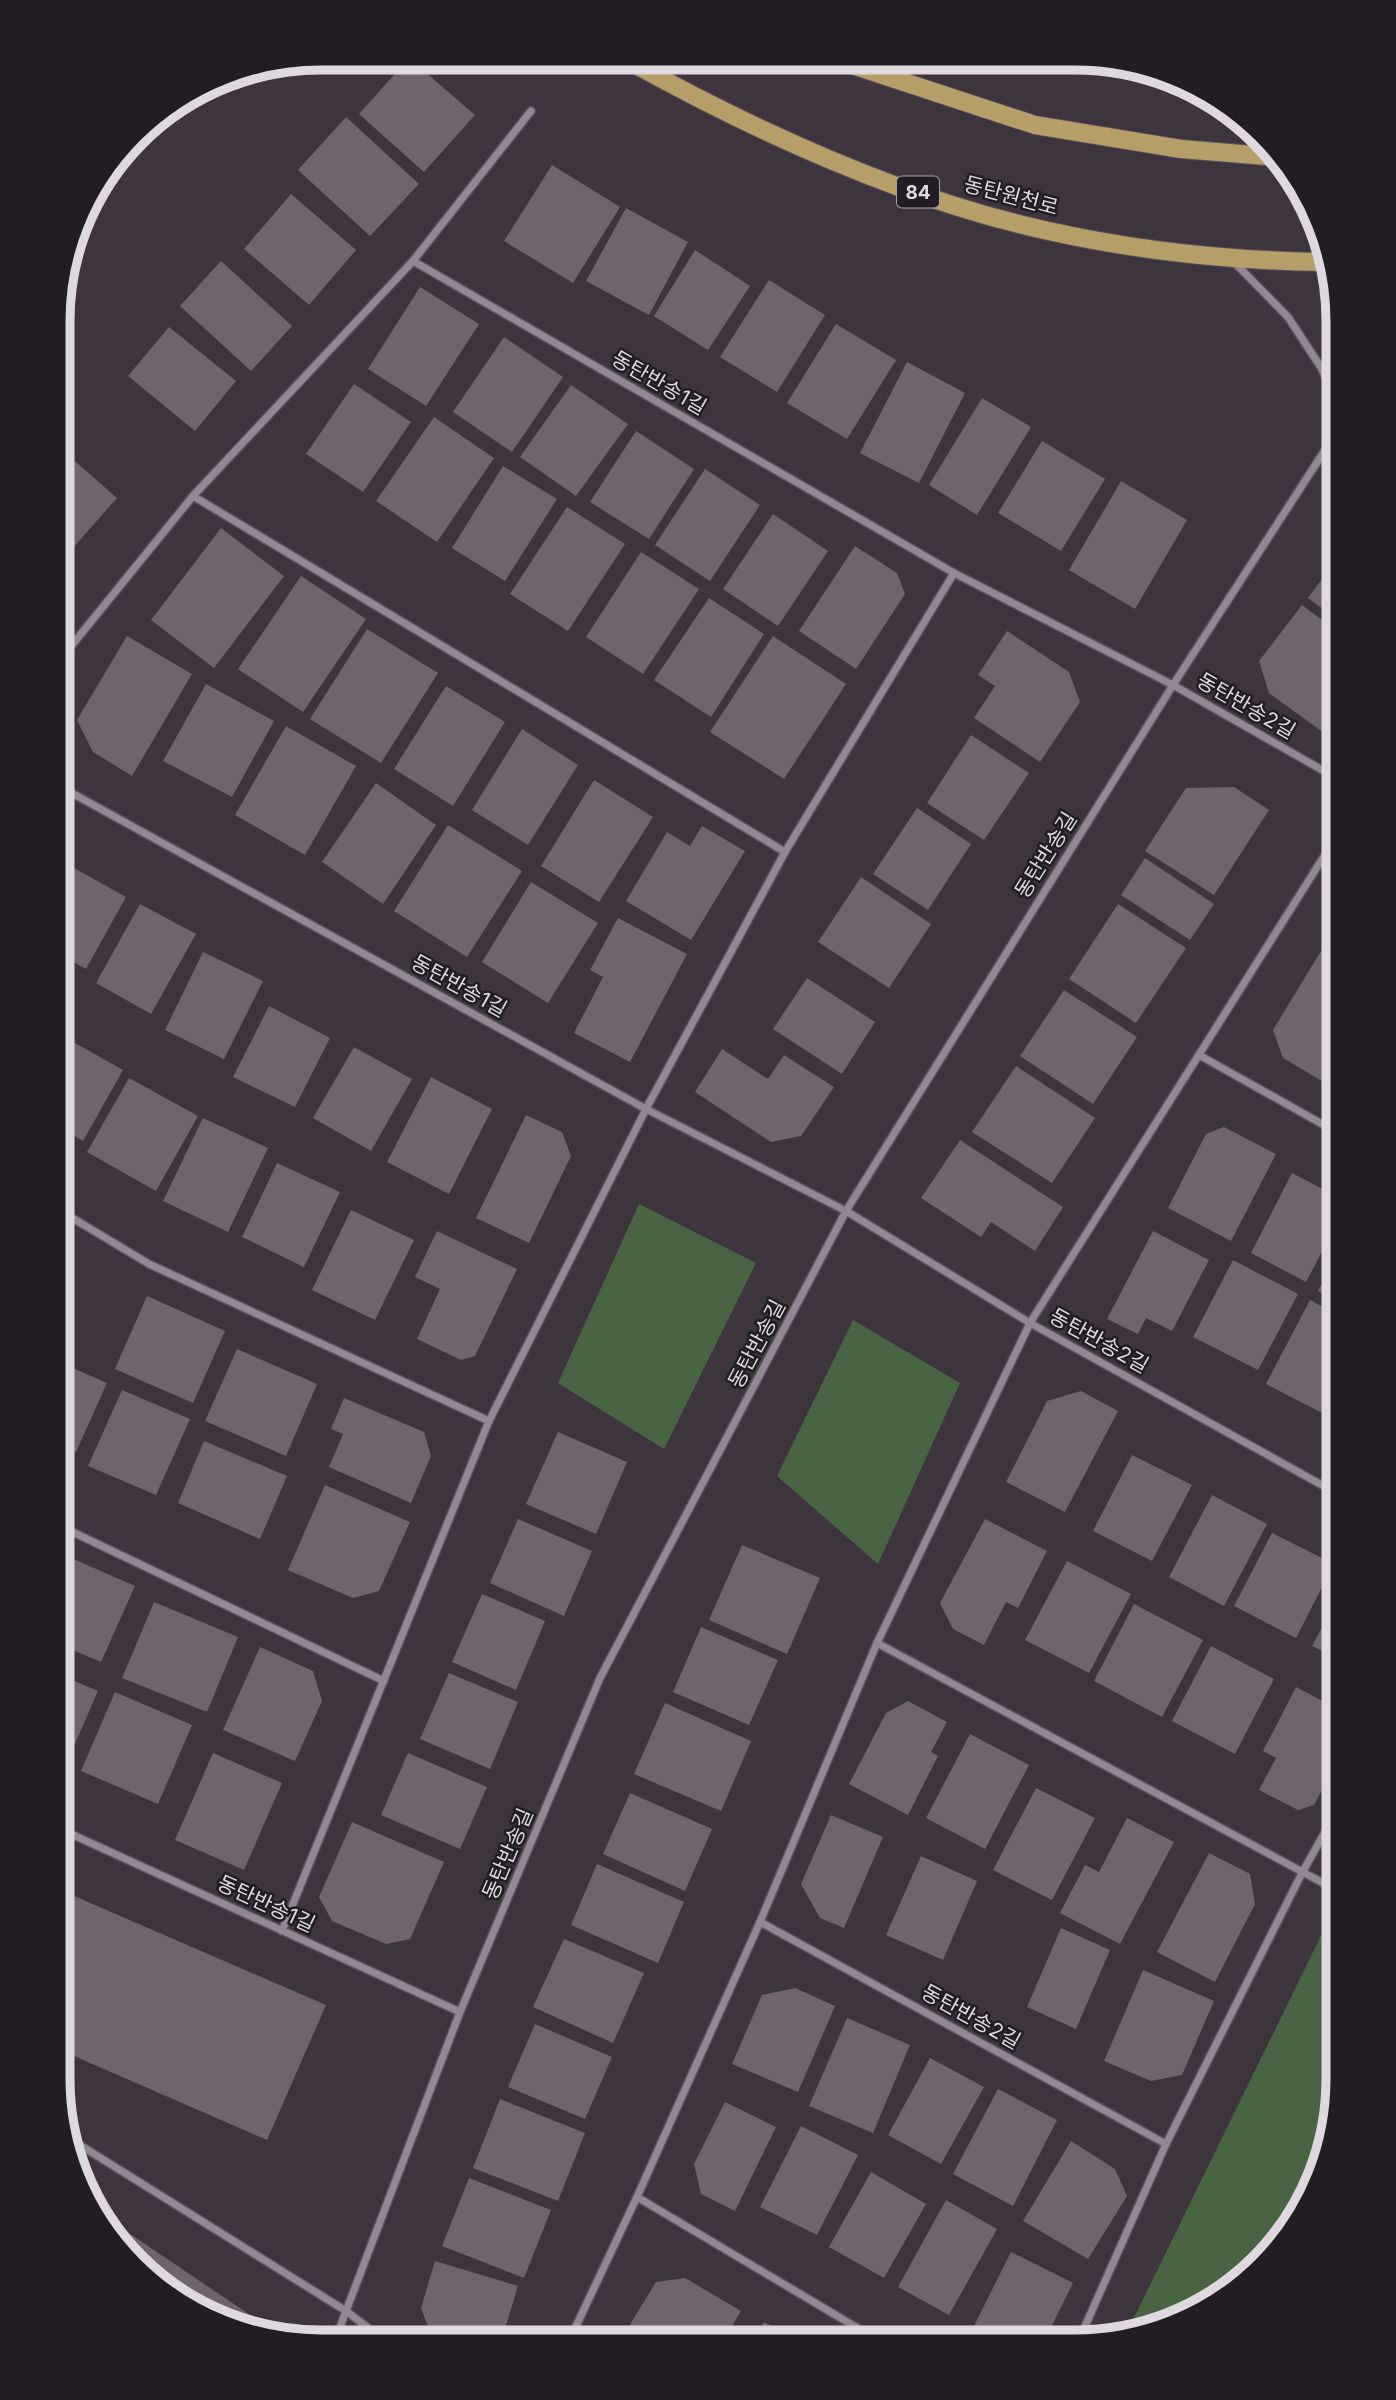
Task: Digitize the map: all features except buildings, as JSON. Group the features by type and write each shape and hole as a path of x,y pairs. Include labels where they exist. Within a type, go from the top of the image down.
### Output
{"main road":[{"name":"동탄원천로","path":"646,70 739,119 813,152 954,204 1043,230 1137,247 1230,258 1318,262"},
{"path":"867,70 1035,125 1181,149 1264,156"}],"street":[{"path":"70,649 193,496 413,261 531,111"},
{"path":"1230,258 1288,317 1326,380"},
{"name":"동탄반송1길","path":"413,261 954,573 1173,685"},
{"name":"동탄반송길","path":"339,2330 460,2012 600,1678 846,1211 1173,685 1326,449"},
{"path":"193,496 785,852"},
{"path":"282,1930 489,1422 646,1110 785,852 954,573"},
{"name":"동탄반송2길","path":"1173,685 1326,772"},
{"name":"동탄반송1길","path":"70,792 646,1110 846,1211"},
{"path":"574,2330 760,1922 877,1643 1030,1323 1326,853"},
{"path":"1199,1055 1326,1126"},
{"name":"동탄반송2길","path":"846,1211 1030,1323 1326,1487"},
{"path":"70,1217 149,1264 489,1422"},
{"path":"70,1531 384,1681"},
{"path":"877,1643 1326,1884"},
{"path":"1084,2329 1166,2144 1326,1830"},
{"name":"동탄반송1길","path":"70,1833 460,2012"},
{"name":"동탄반송2길","path":"760,1922 1166,2144"},
{"path":"79,2145 346,2311 371,2330"},
{"path":"637,2197 861,2330"}],"green space":[{"path":"639,1204 756,1263 664,1449 558,1383"},
{"path":"853,1320 960,1383 878,1564 777,1476"},
{"path":"1326,1926 1324,2112 1313,2160 1300,2190 1274,2232 1228,2278 1186,2304 1156,2317 1131,2323"}]}
